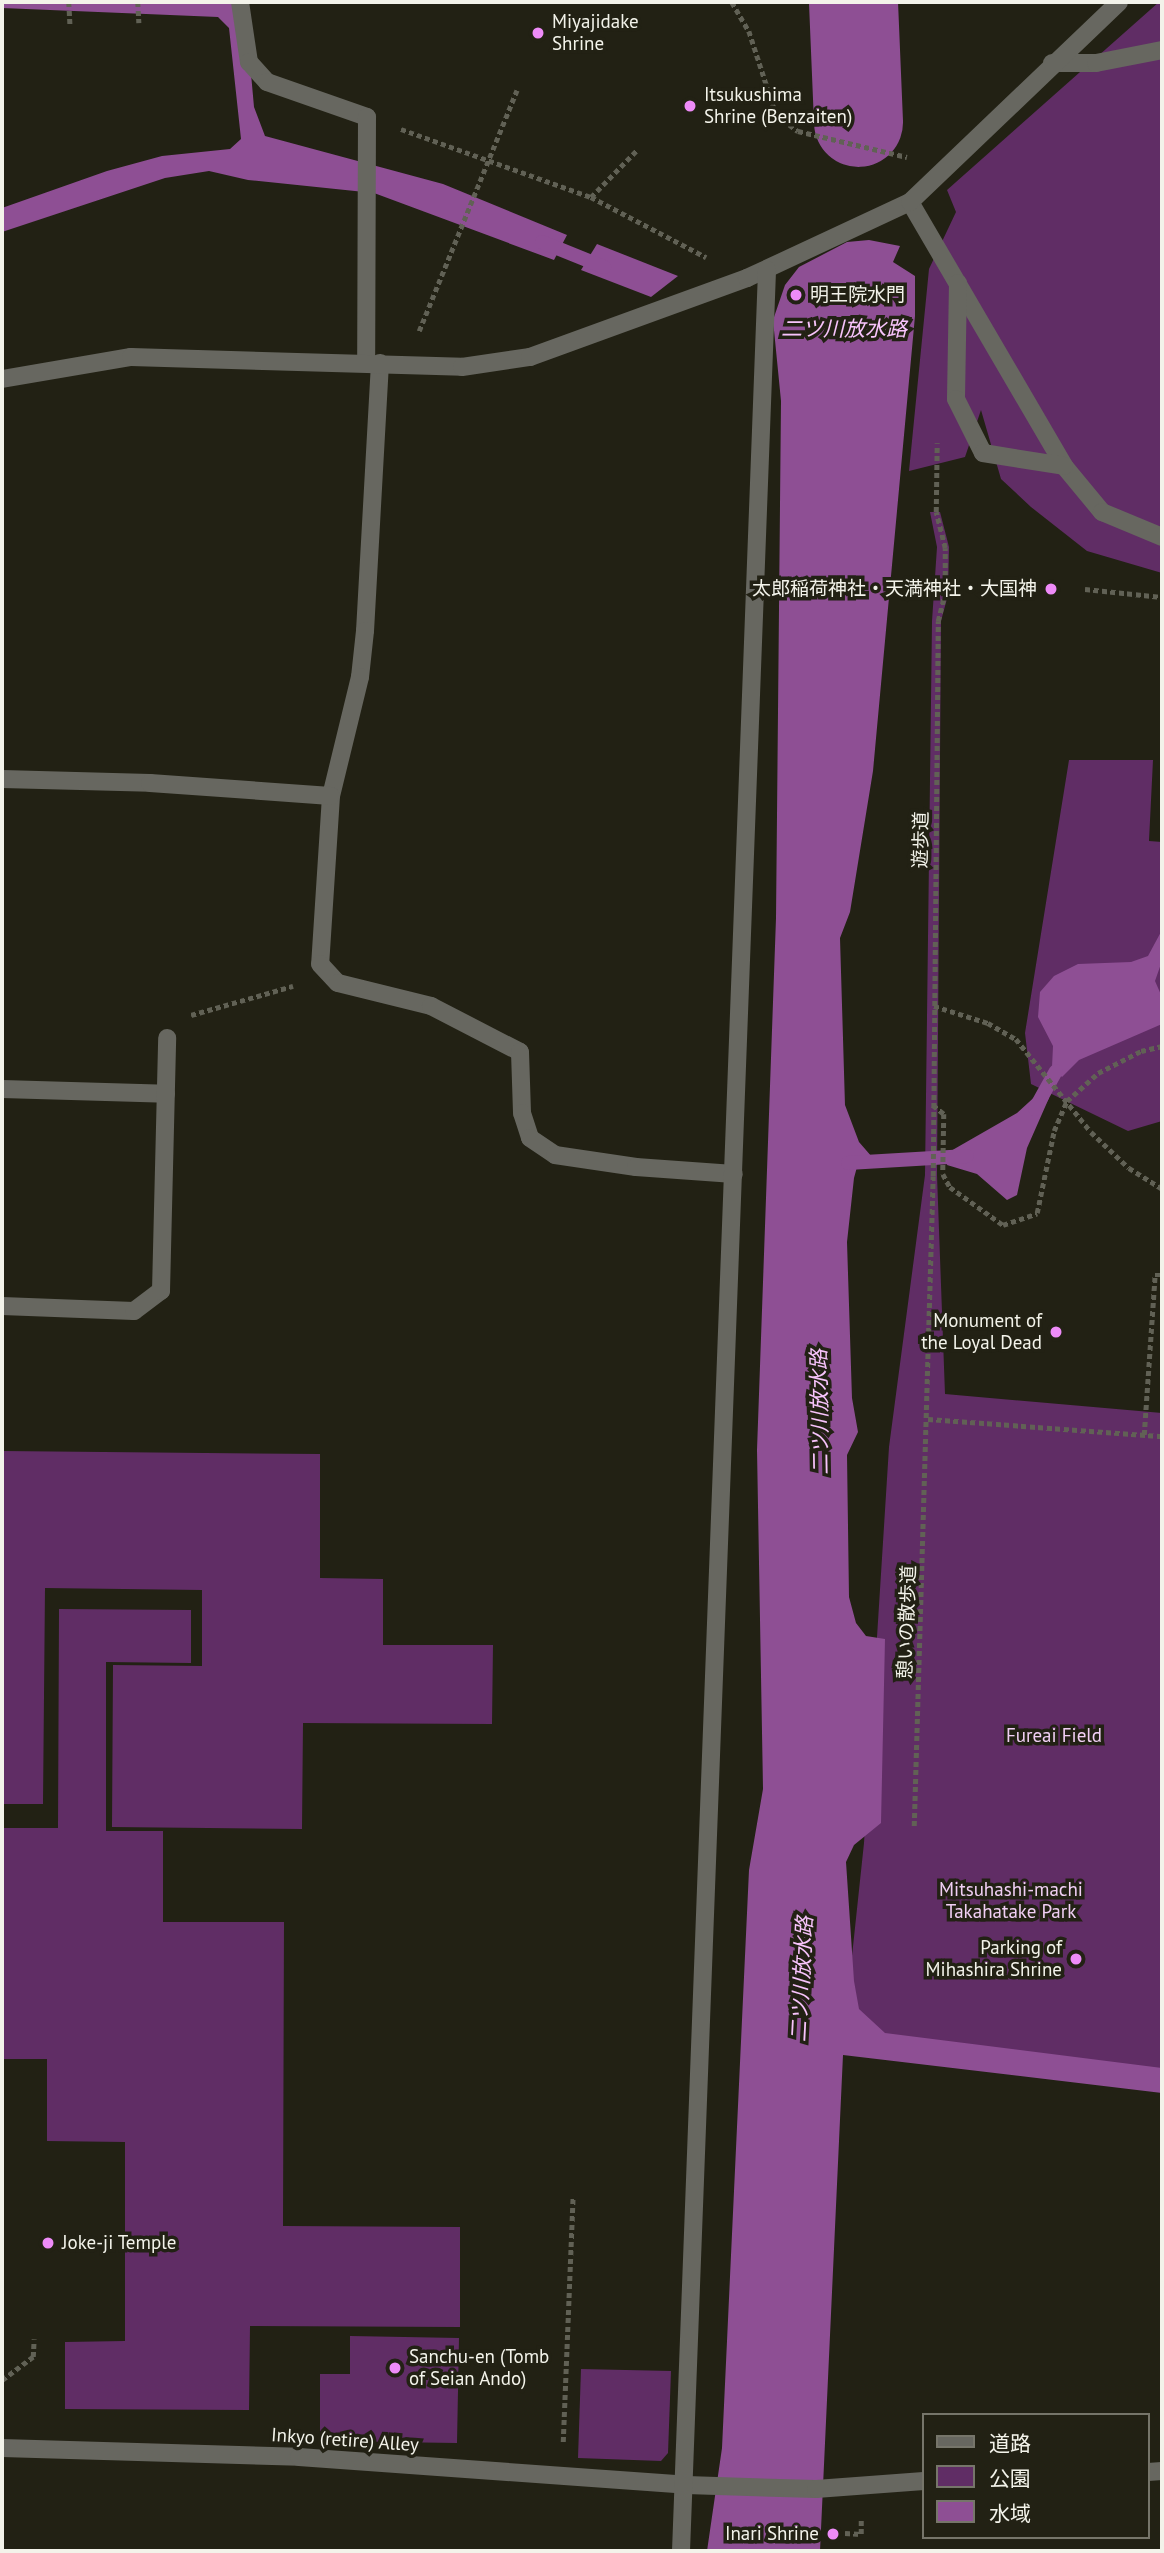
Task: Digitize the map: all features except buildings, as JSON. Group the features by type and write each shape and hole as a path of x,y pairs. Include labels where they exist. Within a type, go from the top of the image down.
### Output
{"street":[{"path":"240,2 249,62 267,82 367,117 367,210 373,363 360,677 331,796 320,964 338,984 431,1006 520,1052 522,1113 530,1138 555,1155 636,1167 734,1174"},
{"path":"2,379 131,357 462,366 530,357 767,270 910,202 1052,63 1119,2"},
{"path":"1052,63 1096,63 1162,50"},
{"path":"910,202 1065,466 1102,512 1162,537"},
{"path":"681,2551 767,270"},
{"path":"958,283 956,399 983,453 1065,466"},
{"path":"2,779 150,783 331,796"},
{"path":"2,1306 134,1311 161,1291 167,1038"},
{"path":"2,1089 166,1094"},
{"name":"Inkyo (retire) Alley","path":"2,2448 289,2456 685,2485 816,2488 922,2481"}],"path":[{"path":"69,2 69,24"},
{"path":"138,2 139,23"},
{"path":"732,2 749,32 776,114 798,131 919,159"},
{"path":"406,364 517,90"},
{"path":"367,117 591,197 747,278"},
{"path":"591,197 638,149"},
{"name":"遊歩道","path":"928,1419 938,621 945,593 945,548 936,512 937,432"},
{"path":"1085,589 1162,597"},
{"path":"167,1038 190,1015 248,1002 328,973"},
{"path":"934,1006 988,1023 1016,1039 1120,1159 1162,1189"},
{"path":"933,1105 944,1114 943,1174 950,1187 1003,1225 1037,1213 1054,1131 1067,1101 1098,1073 1141,1051 1162,1046"},
{"path":"1144,1435 1155,1275 1162,1275"},
{"path":"928,1419 1162,1436"},
{"name":"憩いの散歩道","path":"914,1826 928,1419"},
{"path":"562,2478 572,2197"},
{"path":"2,2380 33,2357 34,2339"}],"green space":[{"path":"1162,2 1162,573 1087,551 1031,507 1001,479 981,410 965,457 909,471 929,269 956,212 947,190"},
{"name":"Mitsuhashi-machi Takahatake Park","path":"930,512 940,512 949,547 948,595 941,621 937,1175 945,1394 1162,1413 1162,2076 844,2031 864,1843 889,1447 925,1175 932,621 937,547"},
{"path":"1069,760 1153,760 1149,841 1162,842 1162,1121 1128,1131 1031,1084 1025,1033"},
{"path":"2,1451 320,1454 320,1578 383,1579 383,1645 493,1645 492,1724 303,1723 302,1829 112,1827 113,1665 202,1666 202,1590 45,1588 43,1804 2,1804"},
{"path":"59,1609 191,1610 191,1663 106,1662 106,1831 163,1831 163,1922 284,1922 283,2226 460,2227 460,2327 250,2326 249,2410 65,2409 65,2342 125,2341 125,2142 47,2141 47,2059 2,2059 2,1828 58,1828"},
{"path":"350,2336 459,2338 457,2443 320,2441 320,2374 350,2374"},
{"path":"581,2369 671,2371 668,2453 661,2461 578,2458"}],"water":[{"path":"2,2 233,2 247,29 254,107 265,136 443,184 567,235 554,260 374,193 248,180 209,171 165,178 2,232 2,208 107,171 162,156 230,149 241,139 229,28 218,17 2,8"},
{"name":"二ツ川放水路","path":"869,240 900,246 893,262 915,276 915,316 873,771 850,912 840,938 845,1105 859,1142 872,1157 857,1167 847,1242 852,1398 858,1432 847,1455 849,1597 856,1623 866,1636 885,1639 881,1823 854,1845 846,1862 854,1981 859,2009 885,2033 1162,2068 1162,2093 843,2055 820,2551 707,2551 722,2448 749,1870 763,1789 757,1450 776,918 781,401 773,320 785,285 799,267 847,242"},
{"path":"597,244 678,276 651,297 581,270"},
{"path":"1162,930 1162,961 1155,981 1162,997 1162,1024 1079,1060 1062,1077 1052,1067 1053,1046 1038,1017 1040,992 1054,976 1078,964 1131,962 1148,956"},
{"path":"1040,1092 1049,1098 1027,1148 1017,1195 1007,1200 977,1174 947,1165 949,1152 1017,1113"}],"waterway":[{"name":"二ツ川放水路","path":"853,2 858,122"},
{"path":"542,242 604,267"},
{"path":"1035,1109 1056,1071"},
{"path":"848,1163 967,1156"}],"place":[{"name":"Miyajidake Shrine","path":"538,33"},
{"name":"Itsukushima Shrine (Benzaiten)","path":"690,106"},
{"name":"明王院水門","path":"796,295"},
{"name":"太郎稲荷神社・天満神社・大国神","path":"1051,589"},
{"name":"Monument of the Loyal Dead","path":"1056,1332"},
{"name":"Parking of Mihashira Shrine","path":"1076,1959"},
{"name":"Joke-ji Temple","path":"48,2243"},
{"name":"Sanchu-en (Tomb of Seian Ando)","path":"395,2368"},
{"name":"Inari Shrine","path":"833,2534"}],"park label":[{"name":"Fureai Field","path":"1054,1736"}]}
